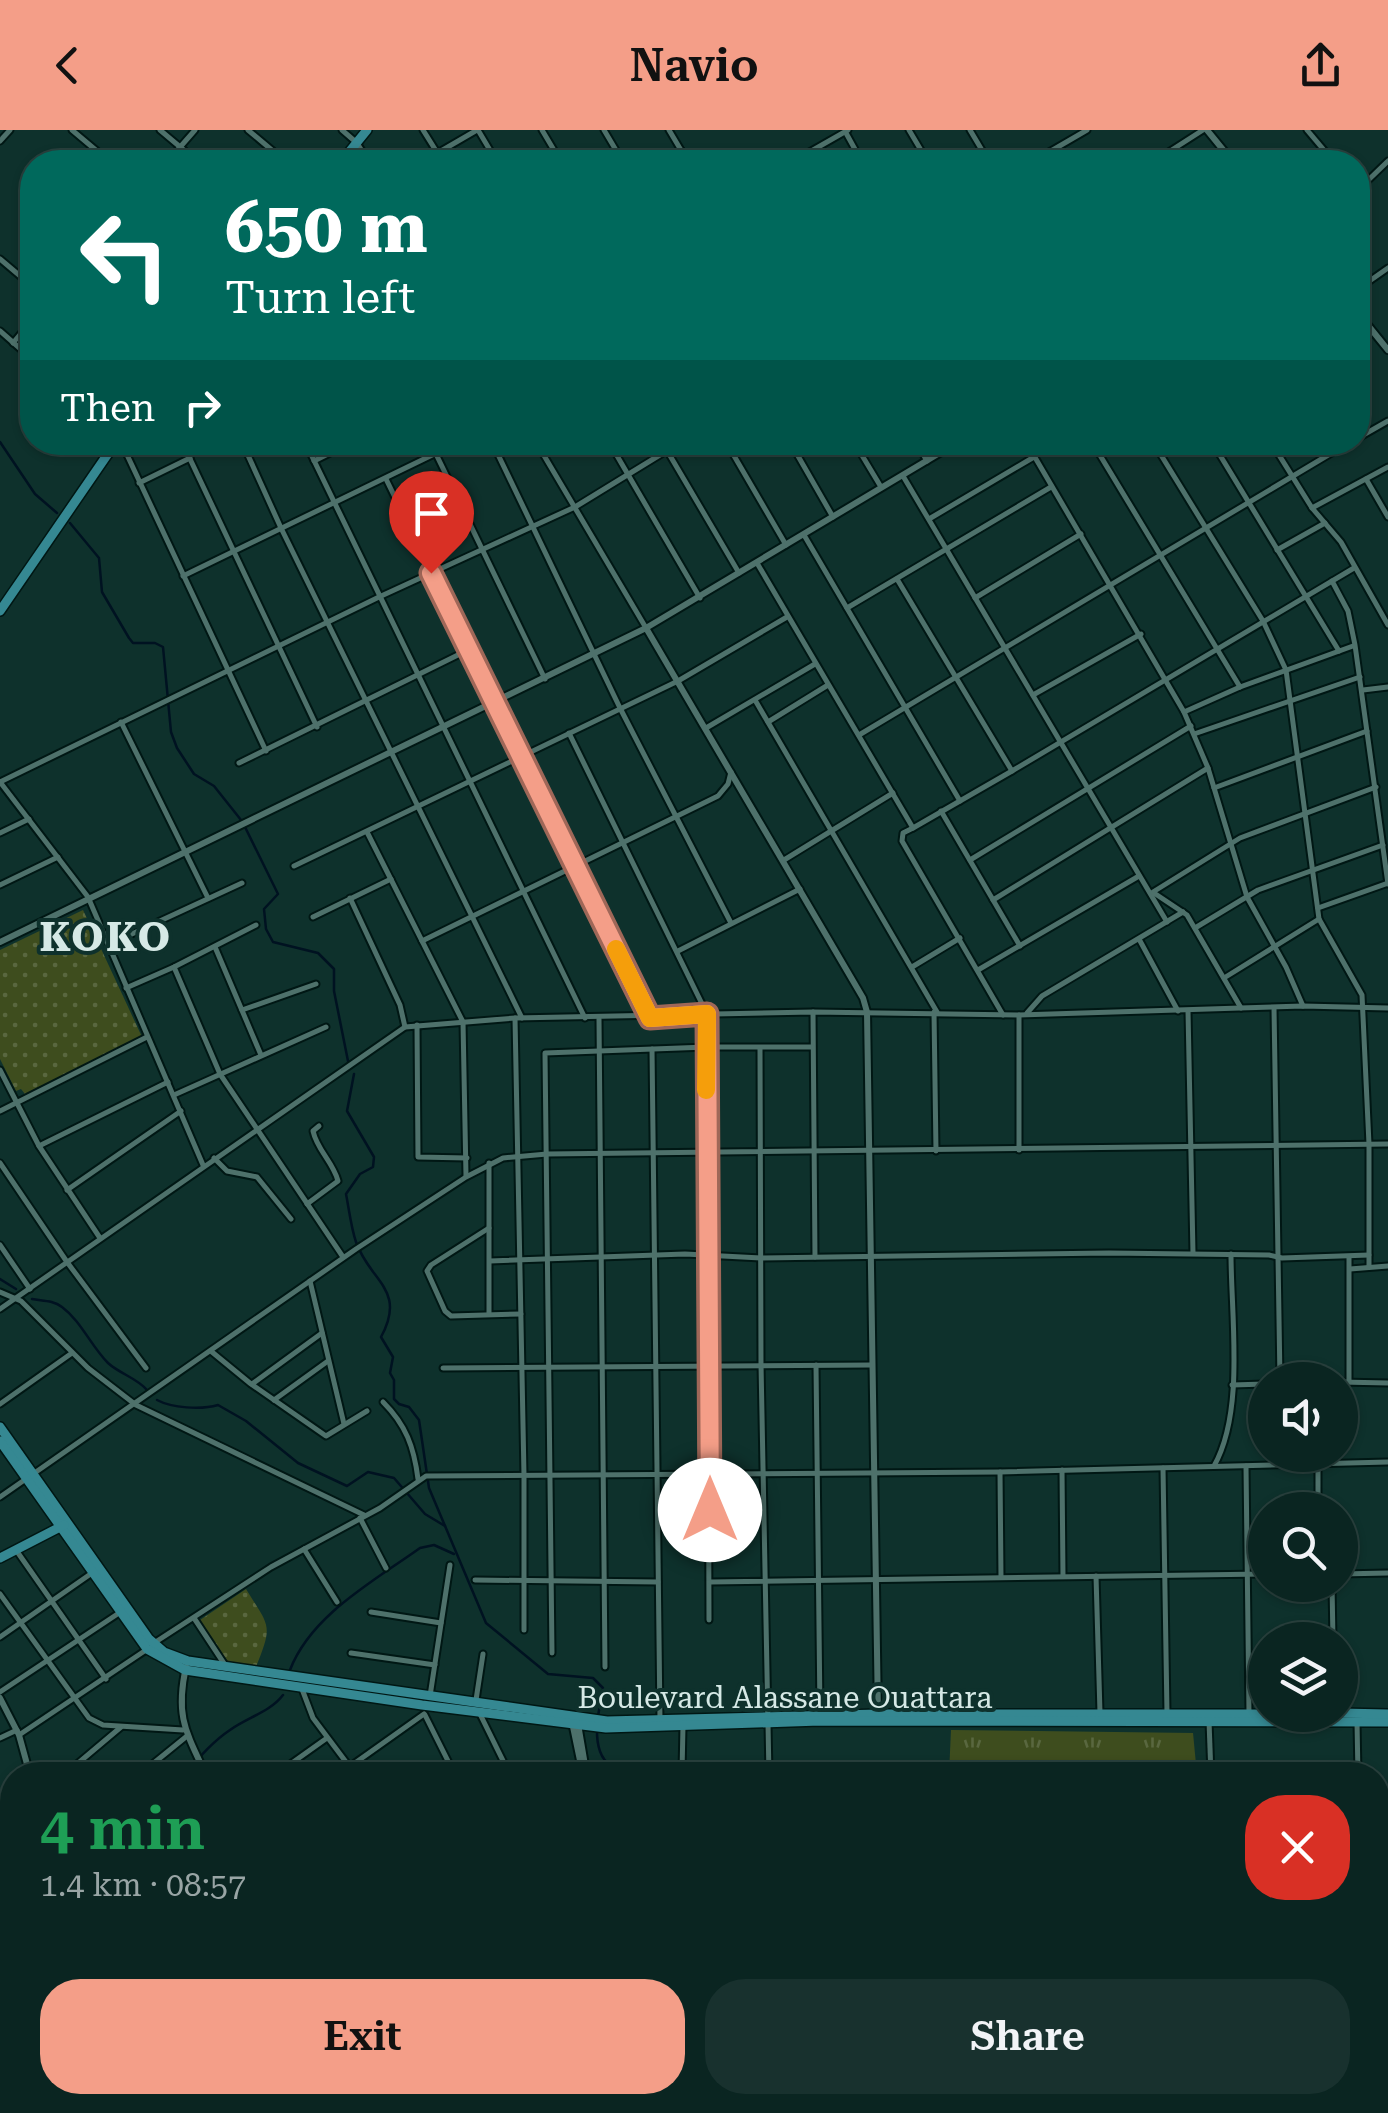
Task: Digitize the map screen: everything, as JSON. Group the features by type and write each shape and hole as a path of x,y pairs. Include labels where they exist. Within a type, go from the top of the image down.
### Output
{"main road":[{"path":"351,150 368,130"},
{"path":"0,612 109,455"},
{"name":"Boulevard Alassane Ouattara","path":"0,1427 119,1608 150,1646 187,1666 429,1703 606,1724 820,1718 1248,1717"},
{"name":"Boulevard Alassane Ouattara","path":"0,1442 29,1476"},
{"path":"0,1558 63,1526"},
{"name":"Boulevard Alassane Ouattara","path":"1100,1717 1248,1714"},
{"name":"Boulevard Alassane Ouattara","path":"1358,1717 1388,1718"},
{"name":"Boulevard Alassane Ouattara","path":"660,1723 683,1726 767,1719"}],"street":[{"path":"0,141 10,130"},
{"path":"72,130 96,150"},
{"path":"160,130 184,150"},
{"path":"177,150 196,130"},
{"path":"248,130 272,150"},
{"path":"342,130 362,150"},
{"path":"445,150 478,130"},
{"path":"669,130 681,150"},
{"path":"812,150 846,130"},
{"path":"1053,150 1087,130"},
{"path":"1175,150 1205,130 1222,150"},
{"path":"1370,178 1388,161"},
{"path":"0,258 20,276"},
{"path":"1370,328 1388,350"},
{"path":"0,331 20,349"},
{"path":"13,343 20,335"},
{"path":"124,455 266,750"},
{"path":"188,455 317,727"},
{"path":"248,455 518,1018 524,1630"},
{"path":"310,455 585,1018"},
{"path":"313,461 325,455"},
{"path":"183,576 434,455"},
{"path":"436,455 545,678"},
{"path":"498,455 620,708 731,923"},
{"path":"544,455 784,860 863,998 867,1012 878,1718"},
{"path":"616,455 700,598"},
{"path":"203,1165 88,897 0,782 379,597 575,507 659,455"},
{"path":"670,455 740,574"},
{"path":"734,455 786,546"},
{"path":"798,455 834,517"},
{"path":"862,455 881,488"},
{"path":"924,455 927,461"},
{"path":"0,942 646,628 937,455"},
{"path":"1100,455 1240,687"},
{"path":"1161,455 1263,621 1286,670 1319,919 1362,995 1369,1144 1369,1267"},
{"path":"1220,455 1339,650"},
{"path":"1280,455 1312,508 1340,542 1388,625"},
{"path":"859,736 1206,530 1324,455"},
{"path":"928,520 1034,457 1184,712 1208,768 1247,897 1303,1006"},
{"path":"138,483 190,458"},
{"path":"1312,508 1388,467"},
{"path":"903,476 1167,922"},
{"path":"386,479 650,1018"},
{"path":"1366,480 1388,518"},
{"path":"847,608 1053,486"},
{"path":"1277,550 1325,523"},
{"path":"804,534 960,801"},
{"path":"975,598 1081,534"},
{"path":"756,563 913,828"},
{"path":"1002,1015 902,841 903,834 1354,568"},
{"path":"896,579 1012,771"},
{"path":"1318,908 1388,883 1348,612 1332,582"},
{"path":"294,866 678,680 787,616"},
{"path":"1033,695 1140,634"},
{"path":"1184,712 1240,687 1354,646"},
{"path":"239,762 468,650"},
{"path":"706,728 815,664"},
{"path":"1194,734 1360,677"},
{"path":"768,722 828,685"},
{"path":"1362,690 1388,688"},
{"path":"755,700 936,1012 936,1150"},
{"path":"121,722 208,898"},
{"path":"970,860 1190,726"},
{"path":"1214,788 1367,731"},
{"path":"569,734 707,1014 709,1620"},
{"path":"993,900 1208,768"},
{"path":"422,941 718,796 732,771"},
{"path":"1150,890 1229,844 1376,787"},
{"path":"784,860 892,793"},
{"path":"1377,797 1388,797"},
{"path":"941,811 1020,946"},
{"path":"0,833 29,819"},
{"path":"367,832 463,1022 466,1176"},
{"path":"1195,928 1247,897 1383,845"},
{"path":"0,886 58,857"},
{"path":"978,970 1139,876"},
{"path":"313,917 390,879"},
{"path":"108,945 242,882"},
{"path":"678,952 800,889"},
{"path":"1150,890 1184,912 1241,1008"},
{"path":"350,898 403,1012 405,1026"},
{"path":"1019,1150 1022,1015 1042,996 1184,912"},
{"path":"1224,978 1319,919"},
{"path":"126,988 174,968 256,924"},
{"path":"912,967 960,938"},
{"path":"1139,939 1179,1012"},
{"path":"215,947 261,1055"},
{"path":"174,968 220,1074 344,1258"},
{"path":"242,1010 316,984"},
{"path":"0,1309 405,1026 518,1018 813,1012 1022,1015 1303,1006 1388,1008"},
{"path":"1274,1008 1280,1362"},
{"path":"1188,1011 1193,1254"},
{"path":"813,1012 814,1257"},
{"path":"598,1018 606,1667"},
{"path":"417,1025 418,1157 467,1158"},
{"path":"174,1095 326,1027"},
{"path":"0,1110 147,1038"},
{"path":"552,1653 545,1053 812,1047"},
{"path":"652,1049 660,1723"},
{"path":"760,1049 769,1762"},
{"path":"0,1070 38,1146 100,1238"},
{"path":"38,1146 168,1082"},
{"path":"67,1190 182,1111"},
{"path":"306,1204 338,1181 335,1169 315,1138 313,1131 319,1126"},
{"path":"0,1496 466,1176 490,1163 518,1155 870,1148 1387,1146"},
{"path":"214,1158 227,1171 257,1177 292,1220"},
{"path":"0,1162 67,1262 146,1368"},
{"path":"489,1314 490,1163"},
{"path":"489,1228 428,1271 448,1314 521,1314"},
{"path":"0,1246 30,1289"},
{"path":"1214,1466 1227,1437 1232,1385 1231,1254"},
{"path":"490,1261 655,1255 1370,1256"},
{"path":"1349,1258 1349,1362"},
{"path":"1350,1269 1388,1266"},
{"path":"310,1281 344,1425"},
{"path":"0,1292 29,1308 72,1352 136,1405 362,1516 386,1568"},
{"path":"251,1384 322,1333"},
{"path":"0,1404 72,1352"},
{"path":"212,1352 326,1436 367,1410"},
{"path":"274,1400 329,1360"},
{"path":"816,1365 820,1718"},
{"path":"442,1368 871,1365"},
{"path":"1358,1382 1388,1382"},
{"path":"1232,1385 1248,1385"},
{"path":"383,1402 402,1423 422,1478"},
{"path":"1358,1463 1388,1462"},
{"path":"0,1738 75,1700 150,1646 304,1549 380,1508 409,1485 436,1475 1000,1472 1246,1466 1248,1667"},
{"path":"1163,1468 1166,1713"},
{"path":"1062,1470 1063,1576"},
{"path":"1000,1472 1001,1577"},
{"path":"304,1549 337,1602"},
{"path":"16,1550 106,1679"},
{"path":"449,1762 431,1725 429,1703 450,1565"},
{"path":"0,1636 94,1571"},
{"path":"1358,1574 1388,1573"},
{"path":"710,1582 1246,1574"},
{"path":"1096,1576 1100,1717"},
{"path":"474,1580 658,1582"},
{"path":"0,1594 95,1723 185,1733"},
{"path":"26,1762 18,1732 0,1695 119,1608"},
{"path":"371,1612 441,1623"},
{"path":"194,1618 220,1670"},
{"path":"351,1653 435,1666"},
{"path":"483,1654 478,1706 504,1762"},
{"path":"187,1666 180,1698 185,1733 200,1762"},
{"path":"302,1682 305,1702 347,1762"},
{"path":"429,1703 431,1725"},
{"path":"355,1762 429,1703"},
{"path":"1209,1716 1211,1762"},
{"path":"578,1722 583,1762"},
{"path":"79,1762 123,1725"},
{"path":"682,1762 683,1726"},
{"path":"1357,1732 1358,1762"},
{"path":"153,1762 185,1733"},
{"path":"293,1762 327,1738"}],"green space":[{"path":"83,910 142,1037 25,1094 21,1089 16,1091 0,1059 0,950"},
{"path":"246,1589 266,1626 256,1667 226,1662 200,1620"},
{"path":"951,1730 1193,1733 1196,1762 950,1762"}],"waterway":[{"path":"0,442 35,494 57,513"},
{"path":"70,523 99,558 102,592 129,638 133,643 163,647 171,732 177,748 194,774 214,786 241,820"},
{"path":"245,827 278,894 264,909 266,929 273,942 318,953 334,969 334,991 348,1061"},
{"path":"354,1074 347,1111 374,1157 373,1167 360,1174 346,1194 356,1242 388,1296 388,1321 381,1337 393,1357 390,1373 394,1399 409,1407 419,1420 429,1488 486,1623 548,1674 593,1678 603,1688 598,1716"},
{"path":"0,1279 16,1289"},
{"path":"32,1299 62,1307 108,1363 147,1390"},
{"path":"157,1400 187,1407 218,1405 246,1421 298,1463 347,1486 368,1472 394,1478 425,1514 445,1526"},
{"path":"290,1670 313,1632 364,1587 420,1548 434,1545 454,1554"},
{"path":"195,1762 217,1740 283,1695"},
{"path":"597,1729 598,1745 607,1762"}],"slow traffic":[{"path":"616,949 650,1018 707,1014 706,1090"}],"district":[{"name":"KOKO","path":"106,937"}],"route":[{"path":"431,573 650,1018 707,1014 710,1510"}]}
